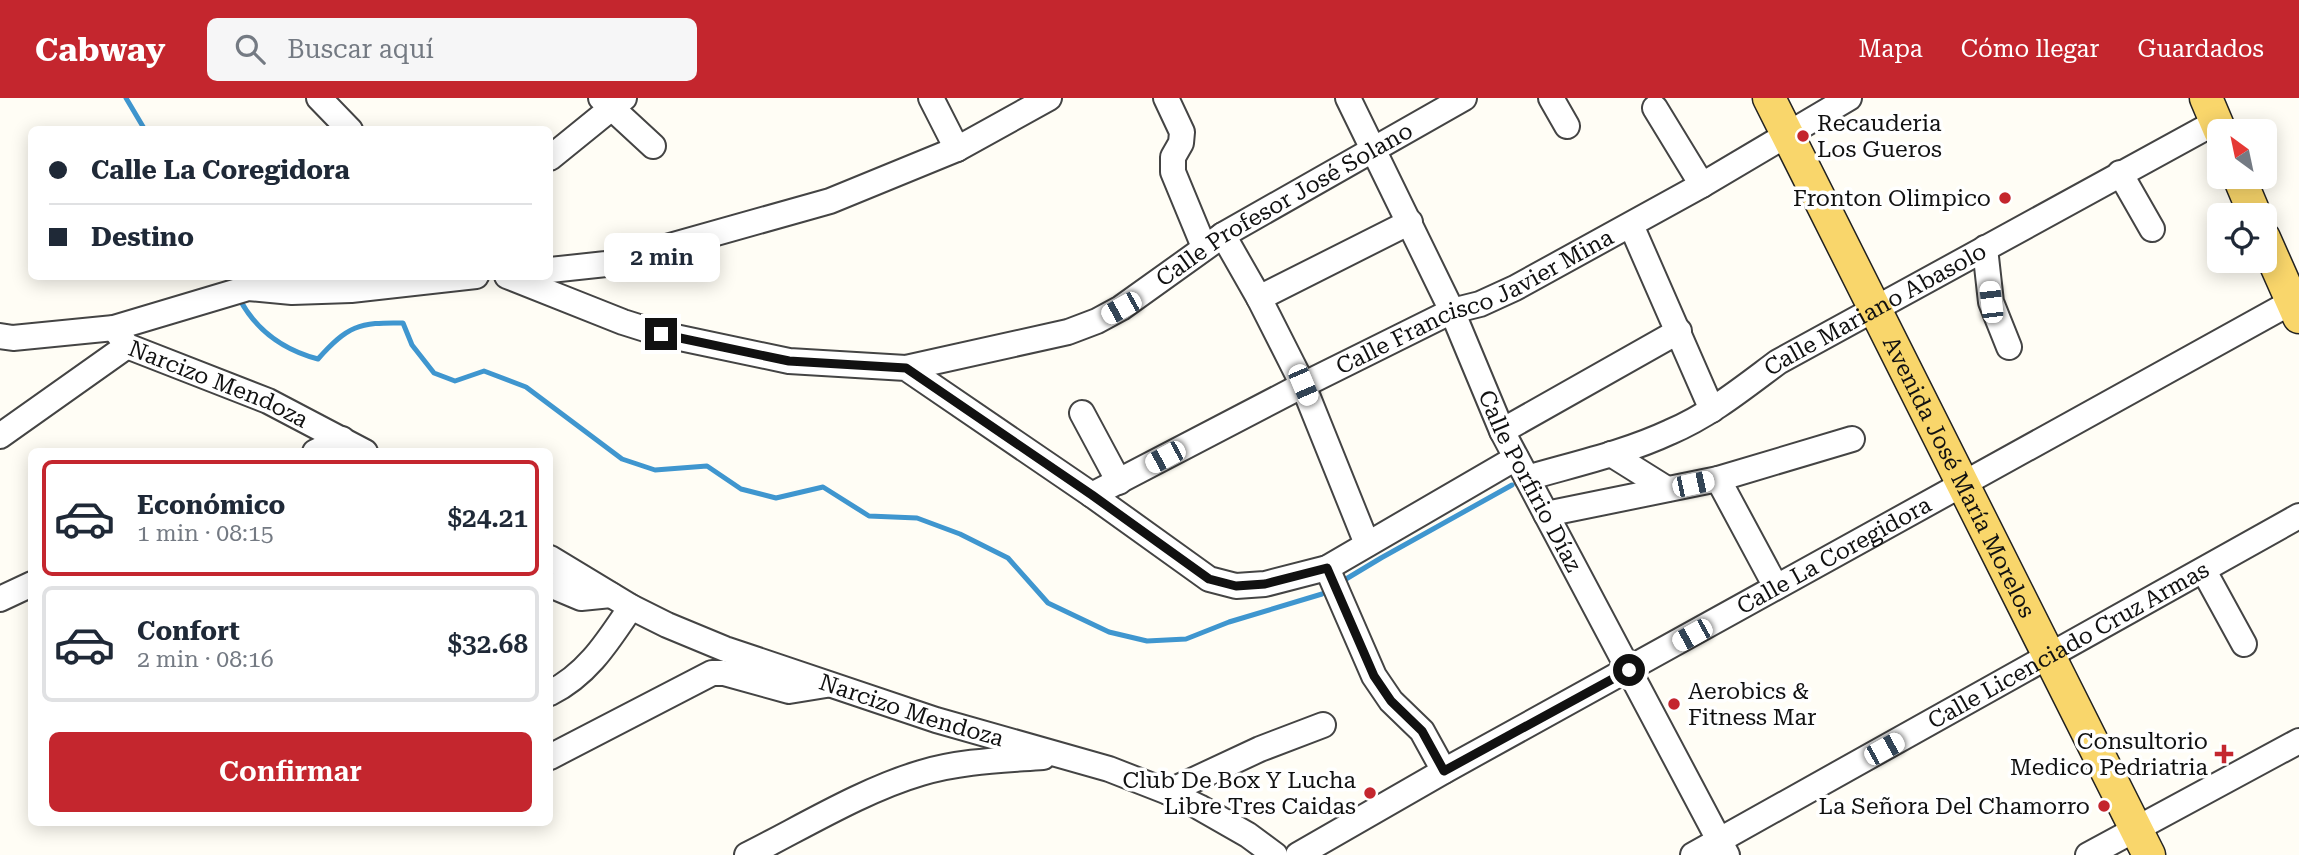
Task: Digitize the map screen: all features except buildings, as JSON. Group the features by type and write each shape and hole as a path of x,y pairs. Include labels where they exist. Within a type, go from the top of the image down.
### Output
{"main road":[{"name":"Avenida José María Morelos","path":"1769,98 2142,842"},
{"path":"2277,266 2297,309"}],"street":[{"path":"319,98 346,126"},
{"path":"931,98 957,149"},
{"path":"553,270 606,264 830,201 957,149 1049,98"},
{"path":"1166,98 1182,132 1181,143 1173,157 1172,172 1214,241 1259,298 1303,385 1367,544"},
{"name":"Calle Porfirio Díaz","path":"1348,98 1452,311 1502,431 1723,848"},
{"name":"Calle Profesor José Solano","path":"906,368 1068,332 1097,321 1121,308 1214,241 1464,98"},
{"path":"1551,98 1567,127"},
{"name":"Calle Francisco Javier Mina","path":"1092,495 1452,311 1497,298 1702,185 1849,98"},
{"path":"553,155 612,101 653,146"},
{"path":"1655,108 1702,185"},
{"name":"Calle Mariano Abasolo","path":"906,368 1209,579 1236,586 1329,574 1367,544 1522,468 1611,454 1632,448 1713,410 1778,362 2120,173 2214,117"},
{"path":"2120,173 2152,229"},
{"path":"1259,298 1410,222"},
{"path":"1631,225 1713,410"},
{"path":"1985,248 1991,302 2009,347"},
{"path":"0,436 121,337 257,282 292,292 351,290 440,280"},
{"path":"517,280 623,322 661,334 789,361 906,368"},
{"name":"Calle La Coregidora","path":"1298,855 1776,587 2297,309"},
{"path":"1502,431 1679,331"},
{"path":"0,336 121,337"},
{"name":"Narcizo Mendoza","path":"121,337 268,401 358,448"},
{"path":"1082,413 1119,482"},
{"path":"323,448 342,439"},
{"path":"1546,514 1718,479 1852,439"},
{"path":"1611,454 1667,489"},
{"path":"1718,479 1776,587"},
{"name":"Calle Licenciado Cruz Armas","path":"1693,855 1723,848 2049,657 2299,516"},
{"name":"Narcizo Mendoza","path":"553,560 667,625 725,649 936,720 1110,769 1168,792 1248,835 1275,855"},
{"path":"2204,571 2244,644"},
{"path":"1329,574 1381,690 1422,731 1444,771"},
{"path":"0,599 28,586"},
{"path":"553,586 581,598 621,601 596,658 578,676 553,691"},
{"path":"553,756 712,673 724,673 789,691 827,685"},
{"path":"1168,792 1260,749 1323,725"},
{"path":"2088,855 2142,842 2299,741"},
{"path":"747,855 870,793 919,773 1058,756"}],"waterway":[{"path":"126,98 143,126"},
{"path":"240,300 255,321 273,338 283,345 318,359 337,339 355,328 403,323 412,345 434,373 455,381 484,371 526,387 622,459 655,470 707,466 741,489 776,498 823,487 869,516 917,518 960,534 1008,558 1048,603 1109,632 1147,641 1186,639 1330,589"},
{"path":"1341,582 1512,485"}],"place":[{"name":"Recauderia Los Gueros","path":"1803,136"},
{"name":"Fronton Olimpico","path":"2005,198"},
{"name":"Aerobics & Fitness Mar","path":"1674,704"},
{"name":"Consultorio Medico Pedriatria","path":"2224,754"},
{"name":"Club De Box Y Lucha Libre Tres Caidas","path":"1370,793"},
{"name":"La Señora Del Chamorro","path":"2104,806"}],"route":[{"path":"661,334 789,361 906,368 1209,579 1236,586 1265,584 1327,568 1381,690 1422,731 1444,771 1629,670"}]}
